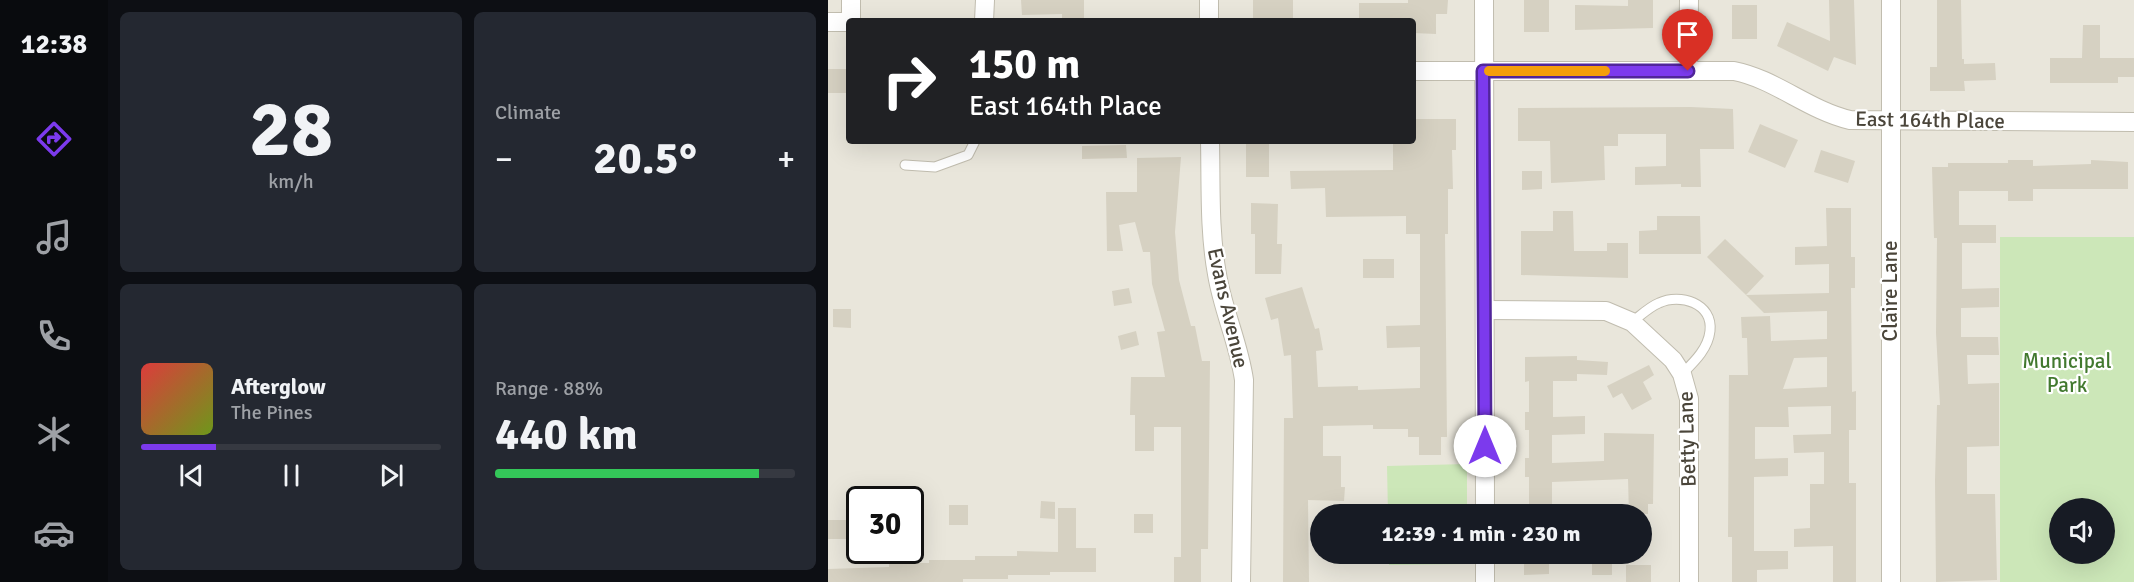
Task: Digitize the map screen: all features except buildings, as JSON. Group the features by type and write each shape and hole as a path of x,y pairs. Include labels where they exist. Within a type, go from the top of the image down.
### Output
{"street":[{"path":"850,18 851,0"},
{"path":"984,18 985,0"},
{"path":"1209,0 1209,18"},
{"path":"1484,0 1485,504"},
{"path":"1688,71 1689,0"},
{"name":"Claire Lane","path":"1891,0 1891,582"},
{"path":"828,21 846,21"},
{"name":"East 164th Place","path":"1416,71 1734,71 1751,74 1829,115 1850,120 2134,122"},
{"name":"Evans Avenue","path":"1210,144 1216,273 1224,308 1241,357 1244,380 1241,582"},
{"name":"Betty Lane","path":"1485,310 1606,311 1632,322 1673,360 1682,374 1689,399 1689,582"},
{"path":"1485,564 1485,582"}],"lane":[{"path":"905,165 935,167 968,155 974,144"},
{"path":"1632,322 1659,302 1674,299 1696,303 1705,310 1711,330 1708,341 1700,356 1682,374"}],"shaded area":[{"path":"828,0 2134,0 2134,237 2000,237 2000,582 828,582"}],"green space":[{"name":"Municipal Park","path":"2000,237 2134,237 2134,582 2000,582"},
{"path":"1467,464 1467,504 1388,504 1387,466"},
{"path":"1389,564 1468,564 1389,565"}],"slow traffic":[{"path":"1489,71 1605,71"}],"route":[{"path":"1485,446 1483,71 1688,71"}]}
